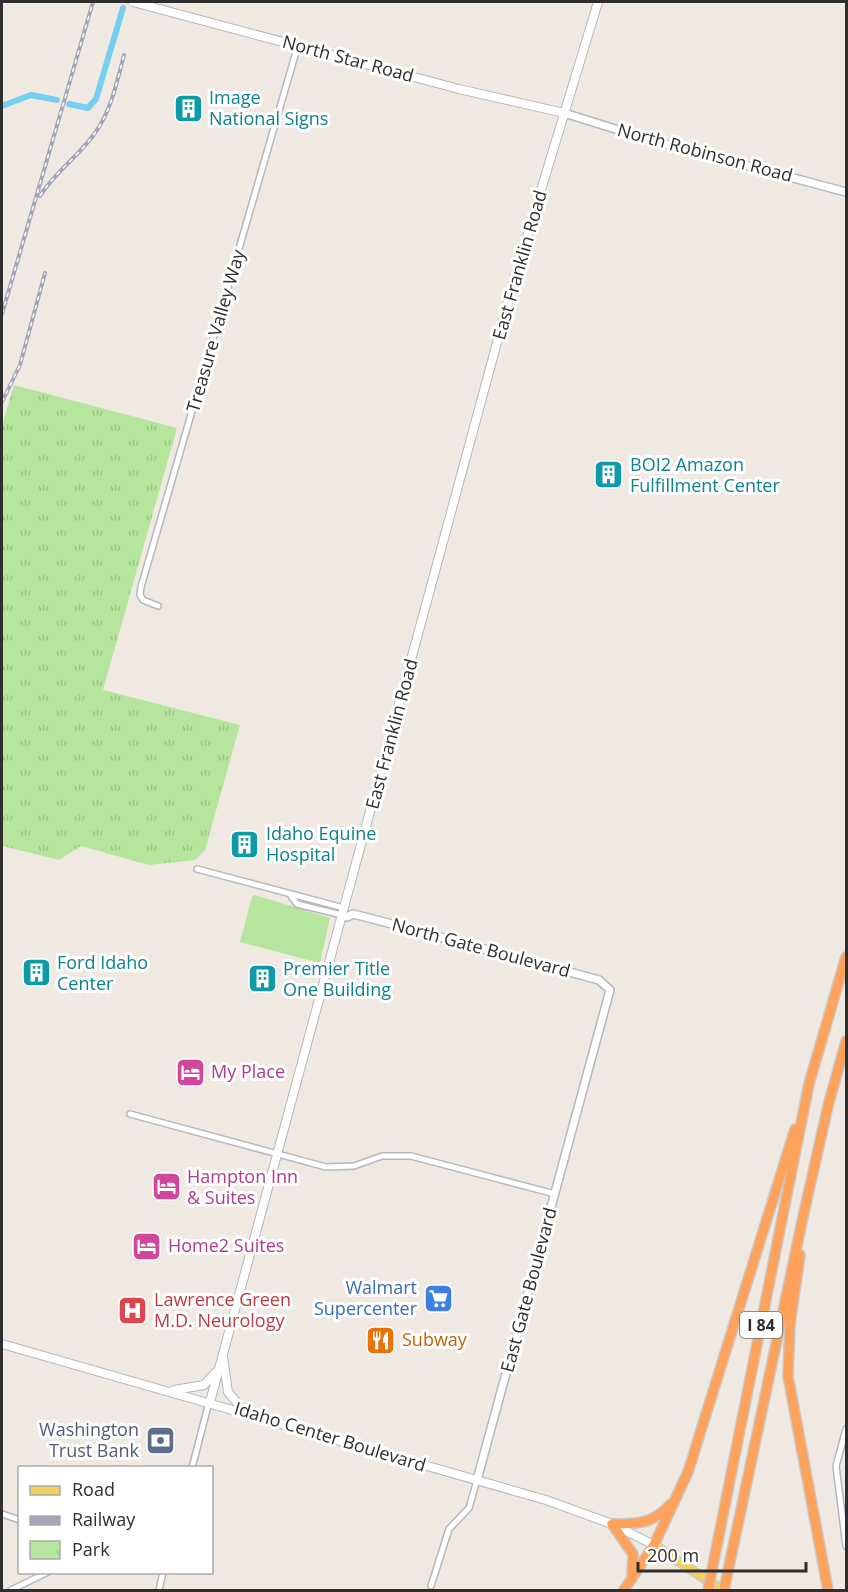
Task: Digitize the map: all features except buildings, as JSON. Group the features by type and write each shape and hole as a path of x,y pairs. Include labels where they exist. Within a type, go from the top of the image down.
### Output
{"highway":[{"name":"I 84","path":"708,1590 810,1084 846,957"},
{"name":"I 84","path":"724,1587 803,1217 828,1106 846,1041"},
{"path":"624,1590 654,1545 678,1497 712,1400 810,1084"},
{"path":"803,1217 790,1324 788,1376 828,1590"},
{"path":"612,1524 649,1522 660,1516 678,1497"},
{"path":"612,1524 633,1554 634,1569 630,1580"}],"main road":[{"name":"North Star Road","path":"133,2 459,89 564,113"},
{"name":"East Franklin Road","path":"210,1402 515,276 598,2"},
{"name":"Idaho Center Boulevard","path":"2,1344 576,1509 654,1545"},
{"path":"223,1355 228,1392 245,1412"},
{"path":"168,1390 204,1385 219,1369"},
{"path":"654,1545 724,1587"}],"street":[{"name":"Treasure Valley Way","path":"158,606 143,600 140,595 141,587 298,45"},
{"name":"North Robinson Road","path":"564,113 654,141 846,192"},
{"path":"197,869 291,896 297,903 343,911"},
{"name":"North Gate Boulevard","path":"343,911 348,917 352,914 600,980 608,986"},
{"name":"East Gate Boulevard","path":"431,1586 449,1529 469,1508 609,996 608,986"},
{"path":"130,1114 276,1154 333,1167 354,1166 382,1156 411,1156 555,1194"},
{"name":"East Franklin Road","path":"192,1466 210,1402"},
{"path":"846,1429 836,1466 846,1546"},
{"path":"2,1514 18,1519"},
{"path":"11,1590 44,1574"},
{"path":"159,1590 163,1574"}],"green space":[{"path":"14,385 177,428 103,690 240,725 205,850 195,860 149,865 81,846 59,860 2,846 2,426"},
{"path":"255,895 330,918 320,963 240,942 252,897"}],"waterway":[{"path":"69,104 88,108 96,99 123,8"},
{"path":"2,106 31,95 57,100"}],"railway":[{"path":"2,314 93,2"},
{"path":"40,196 89,141 101,124 113,96 124,55"},
{"path":"2,402 20,365 45,273"}],"place":[{"name":"Image National Signs","path":"188,108"},
{"name":"BOI2 Amazon Fulfillment Center","path":"609,475"},
{"name":"Idaho Equine Hospital","path":"245,844"},
{"name":"Ford Idaho Center","path":"36,973"},
{"name":"Premier Title One Building","path":"262,979"},
{"name":"My Place","path":"190,1072"},
{"name":"Hampton Inn & Suites","path":"166,1187"},
{"name":"Home2 Suites","path":"147,1246"},
{"name":"Walmart Supercenter","path":"438,1298"},
{"name":"Lawrence Green M.D. Neurology","path":"133,1310"},
{"name":"Subway","path":"381,1340"},
{"name":"Washington Trust Bank","path":"160,1440"}]}
